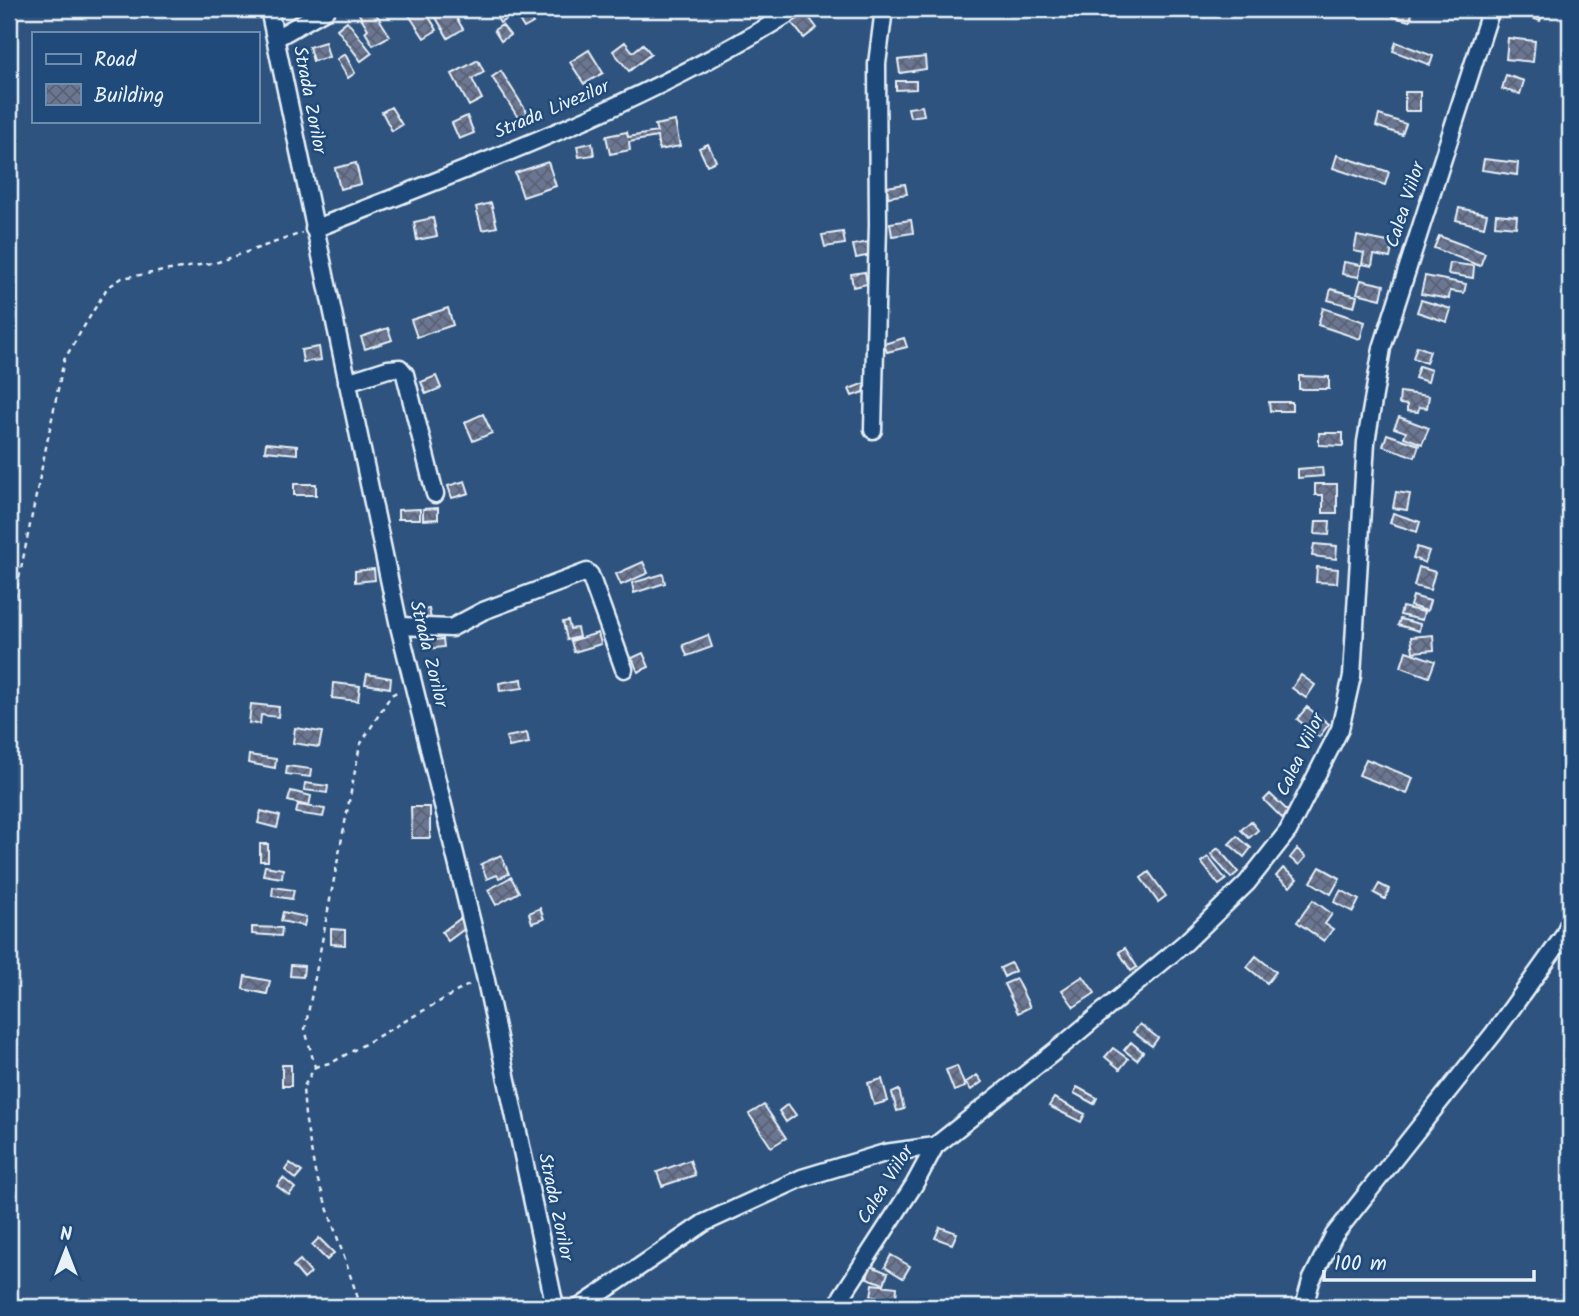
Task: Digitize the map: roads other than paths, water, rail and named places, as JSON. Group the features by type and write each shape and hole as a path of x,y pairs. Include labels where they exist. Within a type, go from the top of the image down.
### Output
{"street":[{"name":"Strada Zorilor","path":"269,9 399,626 485,976 555,1307"},
{"path":"276,38 327,9"},
{"name":"Strada Livezilor","path":"314,229 565,130 683,73 796,9"},
{"path":"873,430 878,225 877,64 884,9"},
{"name":"Calea Viilor","path":"839,1307 842,1296 864,1259 914,1185 935,1146 1064,1044 1176,950 1247,883 1288,831 1340,729 1352,676 1366,442 1381,348 1491,9"},
{"path":"347,382 388,369 400,368 405,374 435,494"},
{"path":"399,626 451,628 483,611 587,572 624,669"},
{"path":"1304,1307 1311,1280 1334,1235 1494,1033 1563,937 1570,921"},
{"path":"580,1307 704,1223 790,1184 846,1163 935,1146"}]}
